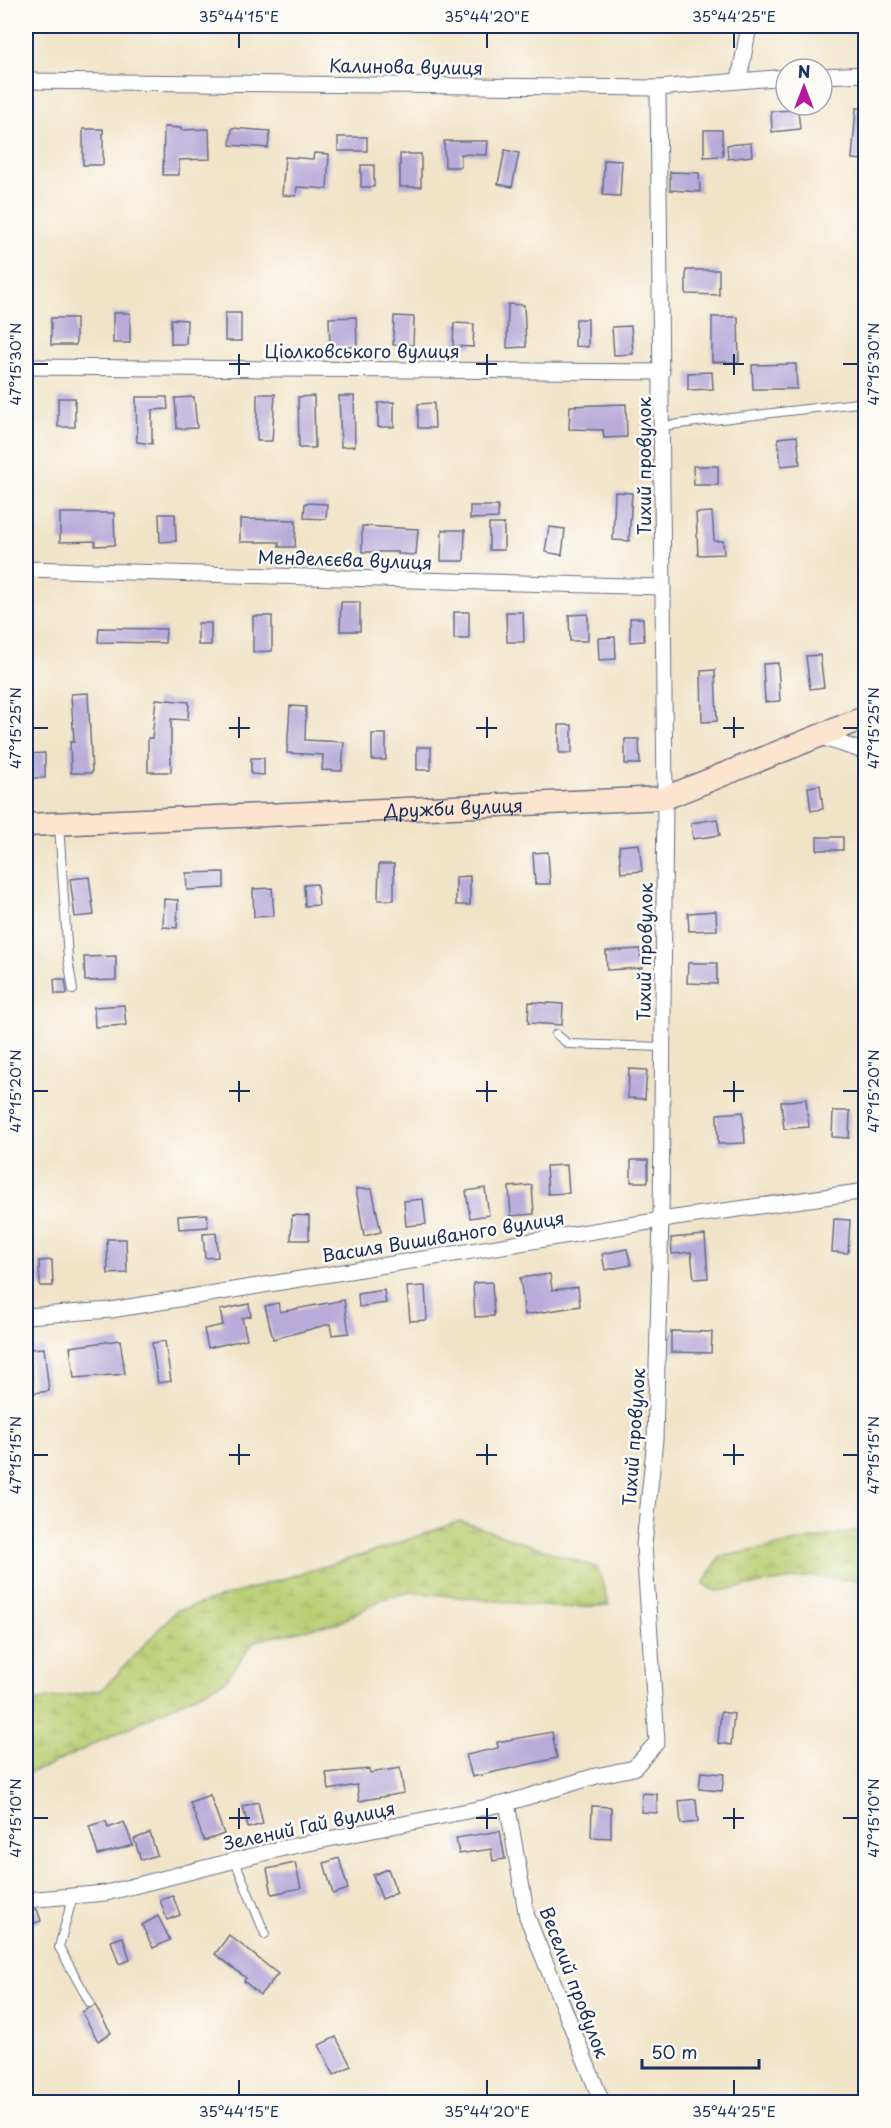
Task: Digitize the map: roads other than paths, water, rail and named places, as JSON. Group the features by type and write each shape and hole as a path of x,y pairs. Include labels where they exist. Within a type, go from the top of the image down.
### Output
{"street":[{"path":"739,80 749,26"},
{"path":"834,75 866,74"},
{"name":"Калинова вулиця","path":"26,81 658,88 774,78"},
{"name":"Тихий провулок","path":"596,1776 634,1768 657,1742 644,1545 655,1439 663,1047 665,798 658,88"},
{"name":"Ціолковського вулиця","path":"26,367 662,372"},
{"name":"Менделєєва вулиця","path":"26,569 663,587"},
{"name":"Дружби вулиця","path":"26,825 665,798 866,717"},
{"path":"821,737 866,752"},
{"name":"Василя Вишиваного вулиця","path":"26,1316 111,1310 661,1220 866,1191"},
{"name":"Зелений Гай вулиця","path":"26,1899 106,1893 235,1861 507,1803 596,1776"},
{"name":"Веселий провулок","path":"507,1803 527,1917 602,2103"}],"lane":[{"path":"662,426 866,402"},
{"path":"59,824 68,959 73,990"},
{"path":"556,1034 568,1044 663,1047"},
{"path":"235,1861 265,1934"},
{"path":"73,1896 58,1947 90,2003"}]}
